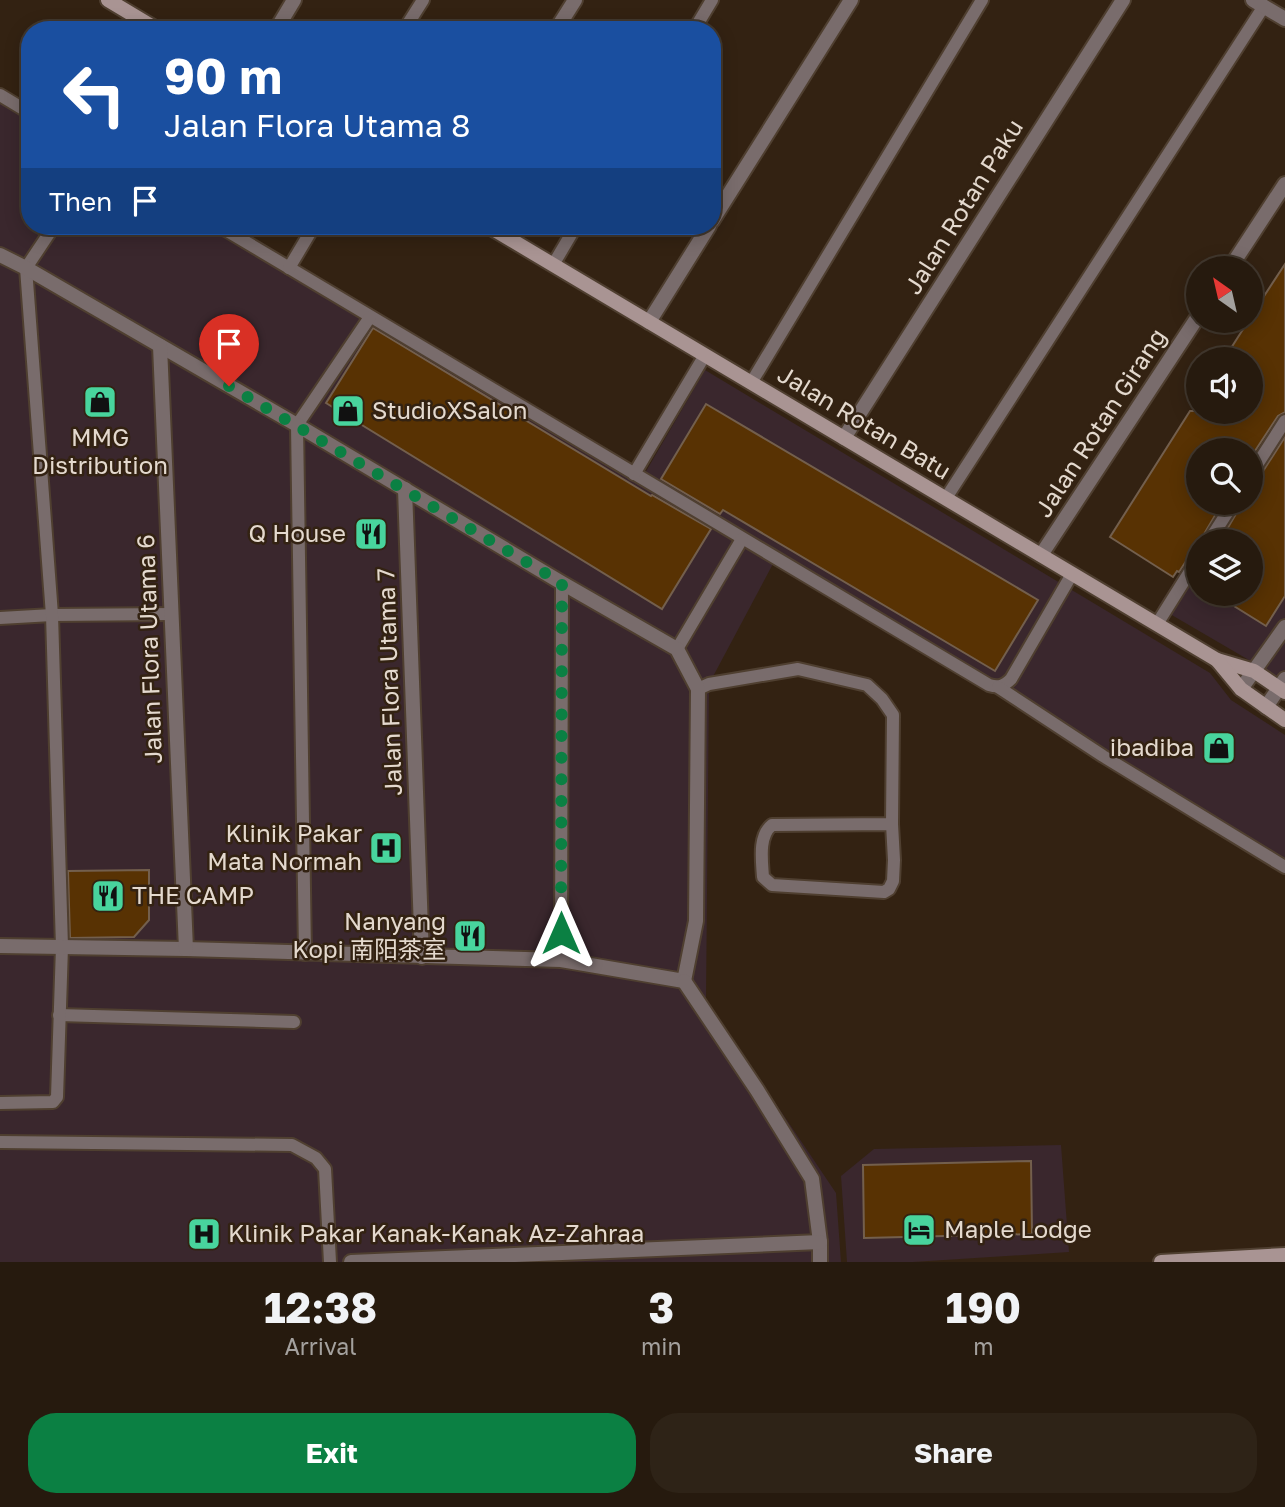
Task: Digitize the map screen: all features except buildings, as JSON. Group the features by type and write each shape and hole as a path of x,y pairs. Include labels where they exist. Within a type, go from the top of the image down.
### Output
{"street":[{"path":"108,0 143,21"},
{"path":"281,21 294,0"},
{"path":"562,21 575,0"},
{"path":"721,207 851,0"},
{"name":"Jalan Rotan Paku","path":"844,438 1123,0"},
{"path":"1258,3 1285,19"},
{"path":"1238,256 1285,184"},
{"name":"Jalan Rotan Batu","path":"503,235 1217,660 1254,671 1283,686"},
{"path":"649,322 703,235"},
{"path":"0,255 297,425 677,649 698,688 696,922 684,981 757,1090 812,1179 820,1262"},
{"name":"Jalan Rotan Girang","path":"1041,555 1188,333"},
{"name":"Jalan Flora Utama 6","path":"160,346 186,949"},
{"name":"Jalan Flora Utama 7","path":"405,489 422,957"},
{"path":"1241,689 1285,627"},
{"name":"Jalan Rotan Batu","path":"1217,660 1241,689 1285,720"},
{"path":"1266,707 1283,686"},
{"path":"0,946 561,960 684,981"},
{"path":"351,1262 820,1242"},
{"path":"1161,1262 1285,1255"}],"lane":[{"path":"410,21 423,0"},
{"path":"699,21 712,0"},
{"path":"751,383 982,0"},
{"path":"946,498 1258,3"},
{"path":"0,95 21,108"},
{"path":"0,1103 56,1100 62,947 52,615 26,268 48,235"},
{"path":"234,235 742,539 989,685 998,687 1103,756 1285,867"},
{"path":"289,268 309,235"},
{"path":"553,265 571,235"},
{"path":"305,954 297,425 370,317"},
{"path":"634,474 705,355"},
{"path":"1263,455 1285,421"},
{"path":"677,649 742,539"},
{"path":"998,687 1012,679 1072,574"},
{"path":"1157,624 1186,578"},
{"path":"561,960 562,583"},
{"path":"0,618 172,614"},
{"path":"698,688 798,669 867,685 882,699 893,715 894,860 893,881 888,889 884,892 772,885 763,877 762,866 763,837 765,830 772,825 892,824"},
{"path":"60,1015 294,1022"},
{"path":"0,1142 292,1145 316,1158 325,1169 330,1262"}],"shaded area":[{"path":"0,103 21,116 21,235 223,235 775,560 709,684 706,1000 836,1193 841,1262 0,1262"},
{"path":"705,370 1210,673 1231,700 1285,735 1285,875 645,473"},
{"path":"1285,408 1285,681 1158,607 1186,563 1186,606 1263,606 1263,529 1208,529 1217,515 1263,515 1263,442"},
{"path":"1061,1145 1069,1252 913,1262 847,1262 841,1176 874,1149"}],"place":[{"name":"MMG Distribution","path":"100,402"},
{"name":"StudioXSalon","path":"348,411"},
{"name":"Q House","path":"371,534"},
{"name":"ibadiba","path":"1219,748"},
{"name":"Klinik Pakar Mata Normah","path":"386,848"},
{"name":"THE CAMP","path":"108,896"},
{"name":"Nanyang Kopi 南阳茶室","path":"470,936"},
{"name":"Maple Lodge","path":"919,1230"},
{"name":"Klinik Pakar Kanak-Kanak Az-Zahraa","path":"204,1234"}],"route":[{"path":"229,386 562,583 561,933"}]}
